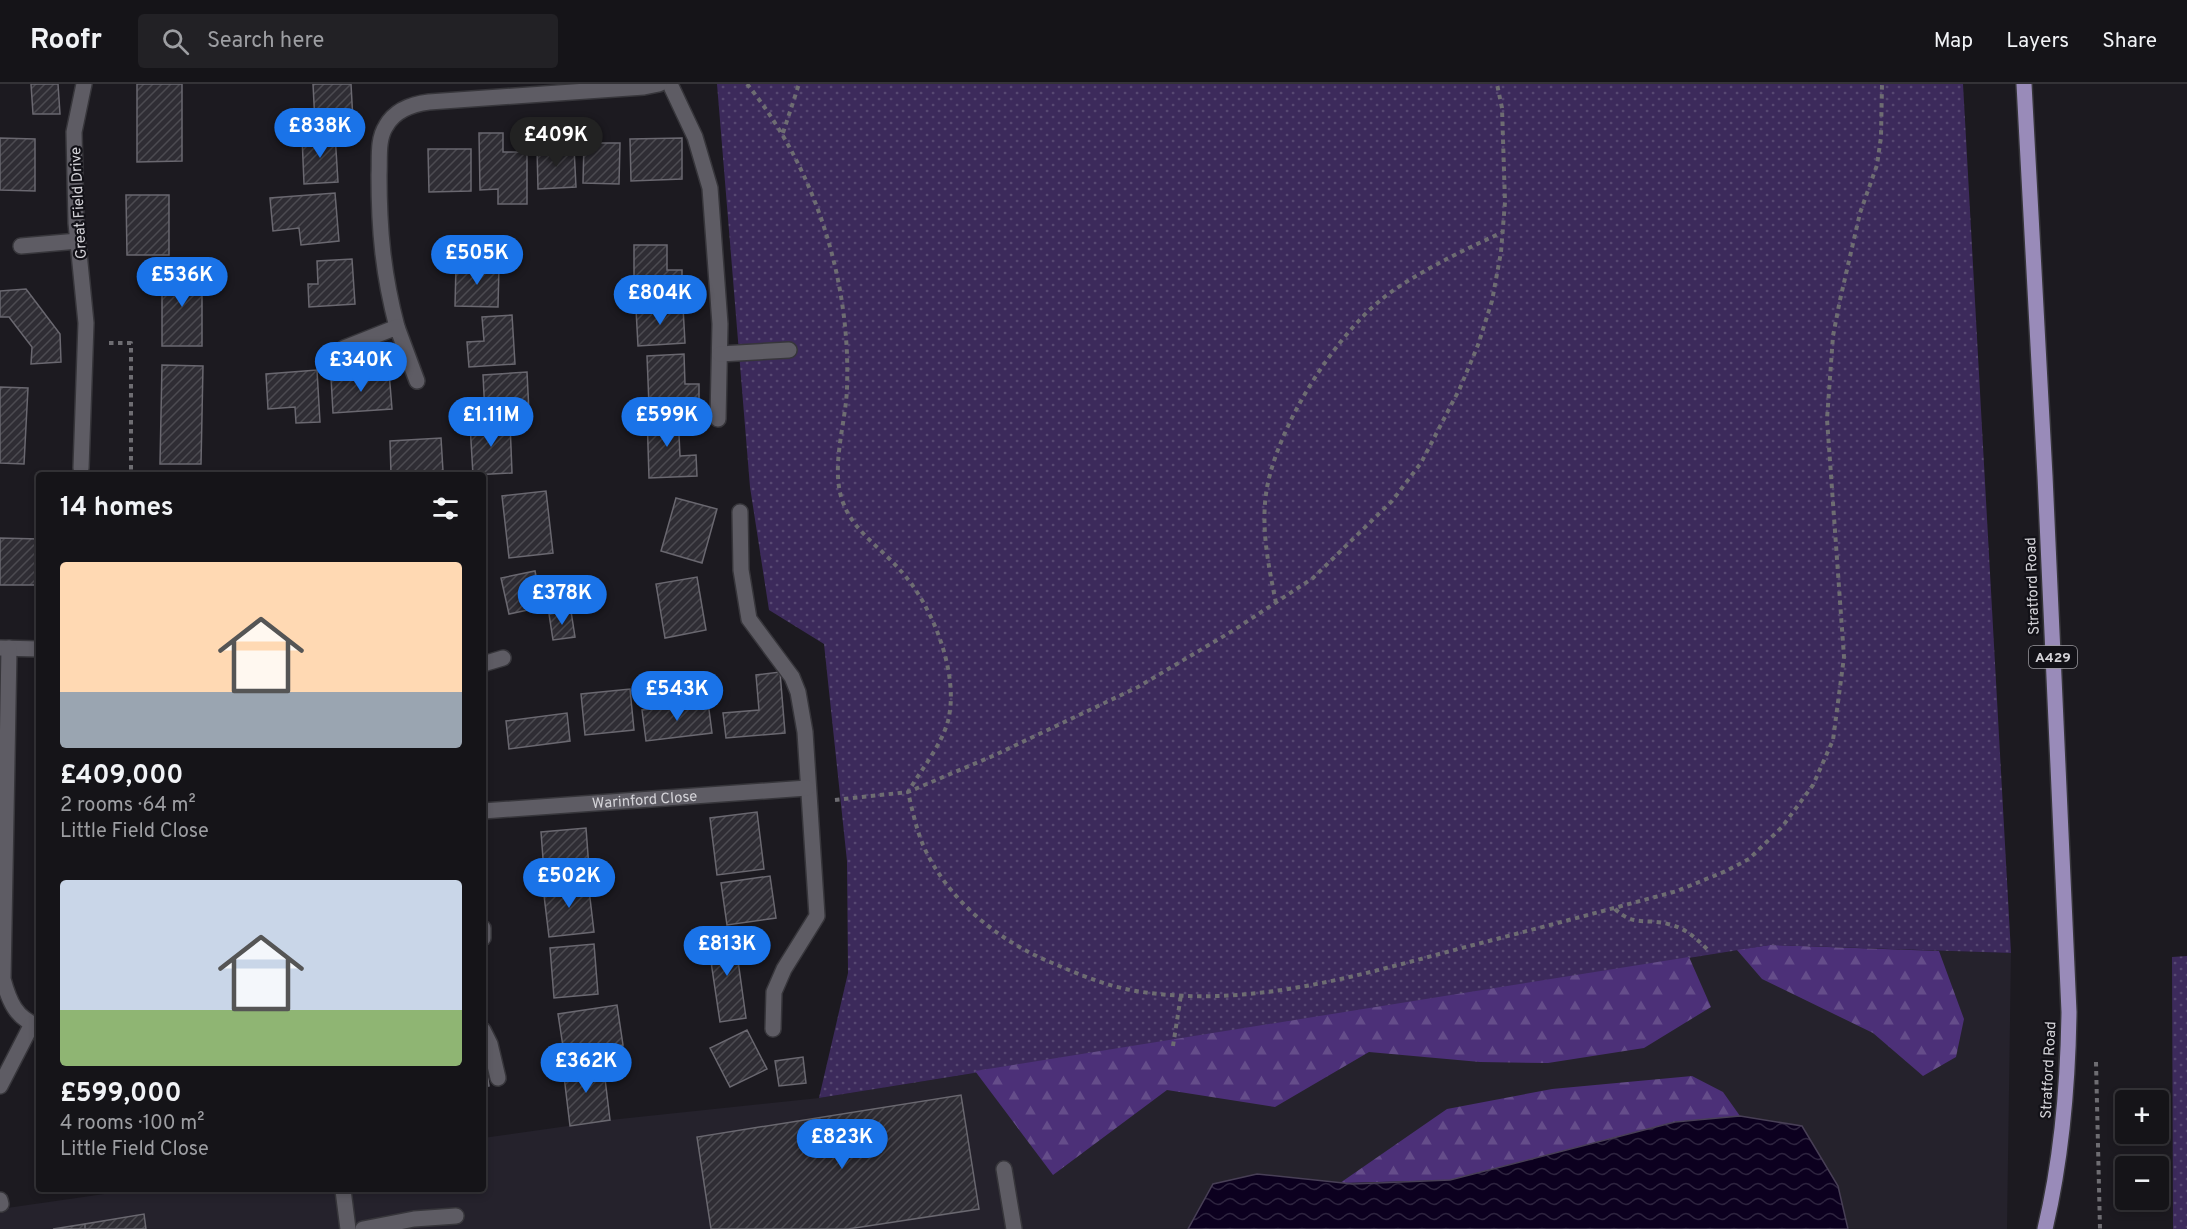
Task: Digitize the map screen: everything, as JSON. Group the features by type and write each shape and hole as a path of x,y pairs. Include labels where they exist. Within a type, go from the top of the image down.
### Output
{"main road":[{"name":"Stratford Road","path":"2024,84 2046,488 2069,1012 2068,1074 2063,1129 2045,1229"}],"street":[{"name":"Great Field Drive","path":"81,468 86,323 78,240 74,132 84,84"},
{"path":"417,381 397,327 381,256 380,142 386,125 399,111 413,104 633,88 658,84"},
{"path":"670,84 695,137 710,188 720,354 718,419"},
{"path":"21,246 78,240"},
{"path":"344,348 397,327"},
{"path":"720,354 789,350"},
{"path":"740,512 741,570 748,619 792,677 798,692 805,732 817,916 784,969 774,992 773,1029"},
{"path":"0,1086 36,1025 20,1017 9,999 3,979 5,648 36,649"},
{"path":"486,663 503,658"},
{"name":"Warinford Close","path":"486,811 807,788"},
{"path":"486,1035 498,1078"},
{"path":"1004,1169 1014,1229"},
{"path":"343,1192 348,1229"},
{"path":"363,1229 414,1219 456,1216"}],"path":[{"path":"747,84 783,134 814,201 839,282 845,319 848,367 847,410 839,480 844,505 867,537 905,574 940,639 948,669 951,700 948,722 908,792 923,845 943,878 967,908 998,936 1090,979 1136,991 1181,995 1257,994 1307,987 1677,891 1726,872 1749,859 1782,827 1813,785 1833,740 1844,657 1827,419 1833,336 1860,213 1877,165 1881,137 1882,84"},
{"path":"783,134 799,84"},
{"path":"807,788 829,801 908,792 995,756 1138,687 1313,578 1392,501 1421,463 1460,388 1478,345 1492,301 1503,232 1504,136 1497,84"},
{"path":"1276,603 1265,536 1266,495 1270,474 1281,446 1307,391 1335,349 1370,309 1420,274 1503,232"},
{"path":"86,323 107,343 131,343 131,472"},
{"path":"1614,908 1624,917 1643,923 1666,923 1688,931 1707,949"},
{"path":"1173,1046 1181,995"}],"shaded area":[{"path":"717,84 1963,84 2011,953 1770,945 819,1098 848,973 847,861 824,644 769,610 750,487"},
{"path":"1770,945 2011,953 2007,1229 0,1229 0,1209 118,1192 486,1192 486,1138 610,1120 819,1098"},
{"path":"2187,956 2187,1229 2173,1229 2172,957"}],"green space":[{"path":"1770,945 1939,951 1964,1019 1956,1057 1923,1076 1873,1033 1762,979 1737,950"},
{"path":"1689,957 1711,1007 1644,1048 1548,1063 1480,1062 1369,1052 1275,1107 1167,1090 1053,1175 975,1071"},
{"path":"1692,1076 1723,1092 1740,1116 1675,1122 1450,1180 1340,1183 1447,1109 1552,1089"}],"water":[{"path":"1740,1116 1802,1126 1838,1186 1848,1229 1188,1229 1213,1184 1257,1174 1353,1184 1450,1180 1675,1122"}],"building":[{"path":"31,84 58,84 60,114 33,114"},
{"path":"137,84 182,84 182,161 137,162"},
{"path":"313,84 351,84 353,121 315,123"},
{"path":"479,133 503,133 503,152 527,152 527,204 498,204 498,189 480,190"},
{"path":"335,134 338,182 304,184 302,136"},
{"path":"0,138 35,139 35,191 0,190"},
{"path":"682,138 682,179 631,181 630,139"},
{"path":"584,143 620,143 619,184 583,183"},
{"path":"574,147 576,187 538,189 537,148"},
{"path":"428,149 471,149 471,191 429,192"},
{"path":"335,193 339,241 301,245 299,228 273,231 270,198"},
{"path":"126,195 169,195 169,255 127,255"},
{"path":"634,245 667,245 667,270 682,270 682,294 634,295"},
{"path":"352,259 355,304 309,307 308,284 318,284 317,261"},
{"path":"456,266 499,267 498,307 455,306"},
{"path":"162,271 202,271 202,346 162,346"},
{"path":"26,289 60,334 61,362 31,364 32,347 9,317 0,317 0,291"},
{"path":"683,307 685,343 638,346 636,309"},
{"path":"512,315 515,364 469,367 467,342 484,341 482,317"},
{"path":"684,354 685,384 699,384 699,403 649,405 647,356"},
{"path":"162,365 203,366 201,464 160,464"},
{"path":"317,370 320,422 296,423 295,407 268,409 266,374"},
{"path":"389,372 392,409 333,413 331,377"},
{"path":"527,372 529,412 485,414 483,375"},
{"path":"0,387 28,388 24,464 0,463"},
{"path":"678,413 680,456 696,455 697,476 649,478 647,414"},
{"path":"510,422 512,473 486,474 486,472 473,472 470,424"},
{"path":"441,438 443,471 391,472 390,441"},
{"path":"546,491 553,553 509,558 502,496"},
{"path":"676,498 717,509 702,563 661,551"},
{"path":"0,538 36,539 36,585 0,585"},
{"path":"535,571 542,607 509,614 501,578"},
{"path":"697,577 706,630 665,638 656,584"},
{"path":"571,611 575,637 553,640 549,614"},
{"path":"780,672 785,733 726,738 723,713 759,710 756,675"},
{"path":"630,689 634,730 585,735 581,694"},
{"path":"708,702 712,733 646,741 642,710"},
{"path":"567,713 570,741 509,749 506,721"},
{"path":"757,812 764,869 717,875 710,818"},
{"path":"586,828 589,868 544,872 541,832"},
{"path":"770,876 776,918 727,925 721,883"},
{"path":"588,881 594,932 549,937 543,887"},
{"path":"734,932 746,1018 720,1022 707,935"},
{"path":"594,944 598,994 554,998 550,948"},
{"path":"617,1005 623,1045 564,1053 558,1014"},
{"path":"747,1030 767,1069 730,1087 710,1048"},
{"path":"803,1057 806,1083 779,1086 775,1061"},
{"path":"603,1062 610,1120 570,1126 563,1068"},
{"path":"486,1067 489,1086 486,1086"},
{"path":"961,1095 979,1209 848,1229 711,1229 697,1137"},
{"path":"144,1214 146,1229 85,1229 85,1224"},
{"path":"85,1224 85,1229 53,1229"}]}
